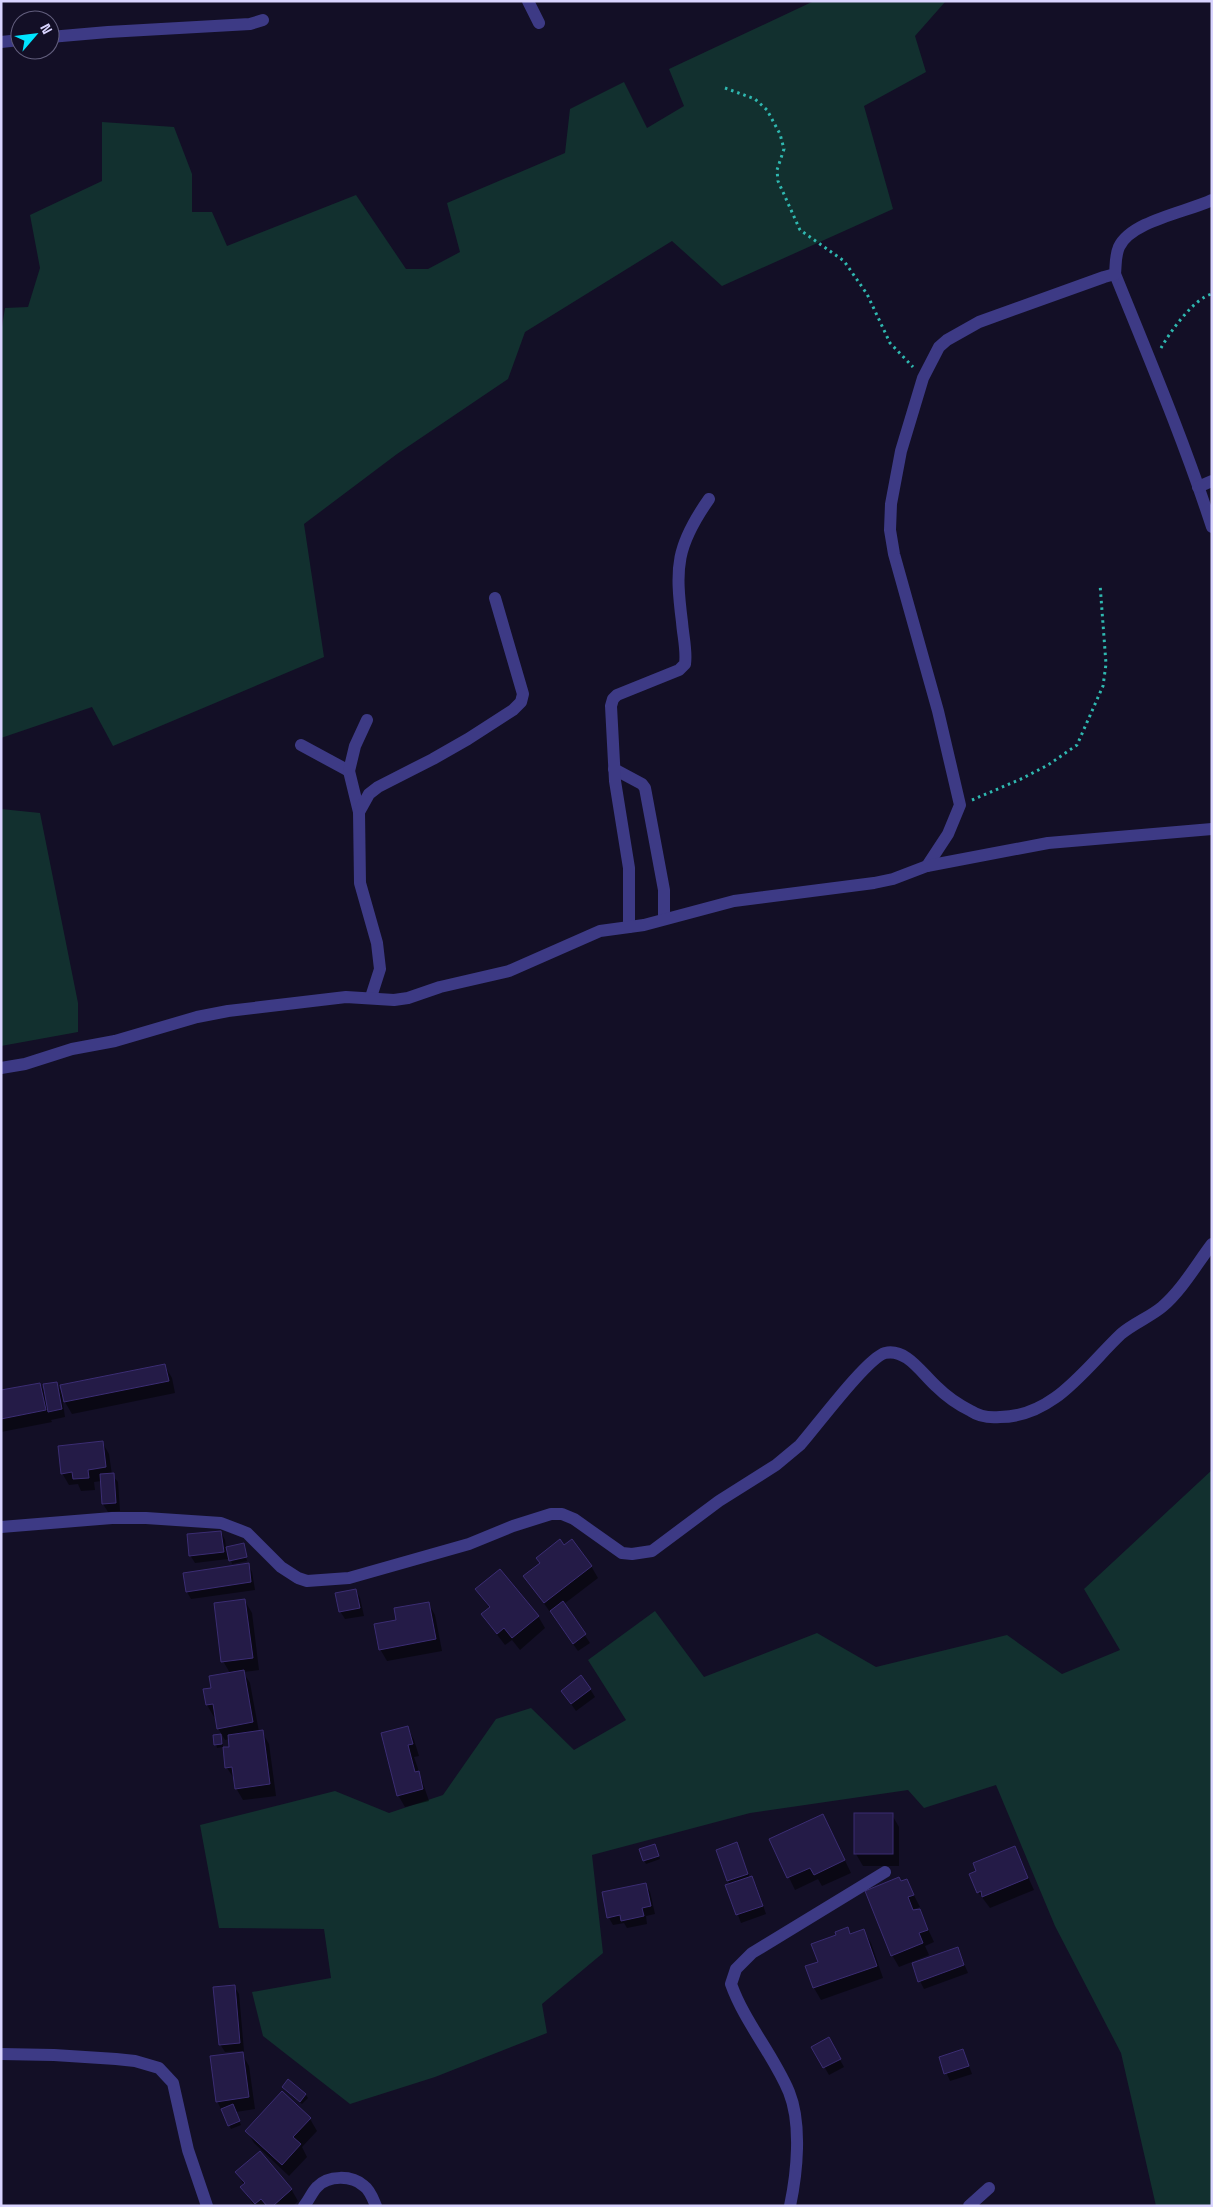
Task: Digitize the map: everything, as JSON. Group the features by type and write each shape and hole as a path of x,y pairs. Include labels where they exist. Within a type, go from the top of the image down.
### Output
{"street":[{"path":"528,1 539,22"},
{"path":"60,36 250,24 263,20"},
{"path":"1212,200 1136,231 1120,246 1116,258 1115,274 1128,310 1156,373 1212,527"},
{"path":"926,866 948,834 960,805 932,687 900,582 890,530 890,504 897,470 923,378 939,347 947,340 979,322 1115,274"},
{"path":"1198,487 1212,482"},
{"path":"629,927 630,868 614,769 613,699 617,695 679,670 685,664 678,586 680,554 696,518 708,499"},
{"path":"359,812 370,794 378,787 468,739 513,710 522,702 523,694 495,598"},
{"path":"367,720 355,746 349,771 359,812 360,883 377,943 380,969 371,998"},
{"path":"301,745 349,771"},
{"path":"614,769 642,784 645,788 664,890 664,919"},
{"path":"1,1068 25,1064 72,1049 115,1041 197,1017 228,1011 346,997 394,1000 408,998 440,987 497,975 600,931 644,925 734,902 874,883 926,866 1069,840 1212,829"},
{"path":"1,1528 112,1518 146,1518 222,1523 247,1533 277,1564 298,1578 307,1581 349,1578 388,1568 469,1544 513,1526 551,1514 562,1514 574,1519 622,1552 642,1554 657,1548 719,1501 789,1456 865,1368 883,1354 892,1352 904,1356 937,1388 971,1412 980,1416 992,1418 1016,1416 1037,1409 1066,1390 1130,1326 1151,1315 1170,1299 1212,1244"},
{"path":"790,2206 796,2166 794,2108 789,2091 738,2002 731,1984 736,1969 752,1953 885,1872"},
{"path":"1,2054 54,2055 135,2061 159,2068 173,2083 188,2150 207,2206"},
{"path":"304,2206 318,2186 326,2180 335,2178 358,2182 366,2186 376,2206"},
{"path":"969,2206 989,2188"}],"path":[{"path":"725,88 754,99 767,110 780,134 784,148 777,170 778,181 800,230 844,261 867,294 890,343 923,378"},
{"path":"1156,373 1161,348 1166,340 1194,305 1212,294"},
{"path":"960,805 1021,779 1048,765 1077,745 1103,686 1106,664 1100,584"}],"green space":[{"path":"814,1 949,1 945,2 915,36 926,72 864,106 893,209 722,286 672,241 525,332 508,379 397,454 304,524 324,657 113,746 92,707 1,738 1,333 5,308 28,307 40,268 30,215 102,181 102,122 174,127 192,174 192,212 212,212 227,246 356,195 406,269 428,269 460,252 447,203 565,153 570,109 624,82 647,128 684,106 669,69"},
{"path":"1,809 40,813 78,1003 78,1032 1,1046"},
{"path":"1212,1470 1212,2206 1156,2206 1121,2053 1055,1926 996,1785 924,1808 908,1790 750,1813 592,1855 603,1953 542,2004 547,2033 435,2077 350,2104 263,2036 252,1992 331,1978 324,1929 219,1928 200,1825 335,1791 389,1813 443,1795 496,1719 531,1708 574,1750 626,1720 588,1660 655,1611 704,1677 817,1633 876,1667 1007,1635 1062,1674 1120,1650 1084,1589"}],"building":[{"path":"165,1364 169,1381 64,1402 60,1385"},
{"path":"57,1382 62,1409 48,1412 43,1384"},
{"path":"40,1383 46,1410 1,1419 1,1390"},
{"path":"103,1441 106,1467 88,1470 89,1478 73,1479 72,1472 61,1474 58,1446"},
{"path":"114,1473 116,1503 102,1504 100,1474"},
{"path":"221,1531 224,1552 189,1556 187,1534"},
{"path":"560,1539 564,1545 572,1539 592,1566 544,1603 523,1576 540,1563 536,1558"},
{"path":"244,1543 247,1557 229,1561 226,1547"},
{"path":"249,1563 251,1582 186,1592 183,1573"},
{"path":"500,1569 539,1616 512,1638 504,1628 497,1634 481,1614 490,1607 475,1589"},
{"path":"356,1589 360,1608 339,1612 335,1593"},
{"path":"245,1599 253,1658 221,1662 214,1603"},
{"path":"563,1601 586,1634 573,1644 550,1611"},
{"path":"429,1602 436,1639 379,1650 374,1624 396,1620 394,1608"},
{"path":"244,1670 253,1722 217,1729 213,1704 206,1705 203,1689 211,1688 209,1676"},
{"path":"581,1675 591,1689 571,1704 561,1691"},
{"path":"408,1726 413,1744 408,1745 415,1772 419,1771 423,1789 397,1796 381,1733"},
{"path":"263,1730 270,1784 235,1789 232,1767 225,1768 223,1747 229,1747 228,1735"},
{"path":"221,1734 222,1744 214,1745 213,1735"},
{"path":"854,1813 893,1813 893,1854 854,1854"},
{"path":"823,1814 845,1860 814,1875 810,1868 787,1878 769,1839"},
{"path":"737,1842 748,1874 727,1881 716,1850"},
{"path":"655,1844 659,1856 643,1861 639,1849"},
{"path":"1015,1846 1028,1878 982,1897 981,1891 977,1893 969,1874 976,1871 973,1863"},
{"path":"752,1876 763,1906 736,1915 725,1885"},
{"path":"899,1877 901,1881 907,1879 914,1895 908,1897 913,1910 920,1909 928,1930 919,1933 923,1943 891,1956 865,1891"},
{"path":"646,1883 651,1906 642,1908 644,1916 621,1921 620,1915 607,1918 602,1892"},
{"path":"848,1927 850,1934 864,1929 877,1966 813,1988 805,1966 818,1962 811,1944 836,1935 835,1932"},
{"path":"958,1947 964,1965 918,1982 912,1963"},
{"path":"235,1985 240,2043 219,2045 213,1987"},
{"path":"829,2037 841,2059 823,2068 811,2047"},
{"path":"963,2049 969,2066 944,2074 939,2057"},
{"path":"243,2052 249,2097 216,2102 210,2056"},
{"path":"288,2079 306,2094 300,2102 282,2087"},
{"path":"282,2091 311,2118 293,2137 301,2144 282,2165 245,2131"},
{"path":"233,2104 240,2121 228,2126 221,2109"},
{"path":"260,2151 292,2189 273,2206 267,2206 261,2199 255,2204 240,2187 245,2183 235,2172"}]}
